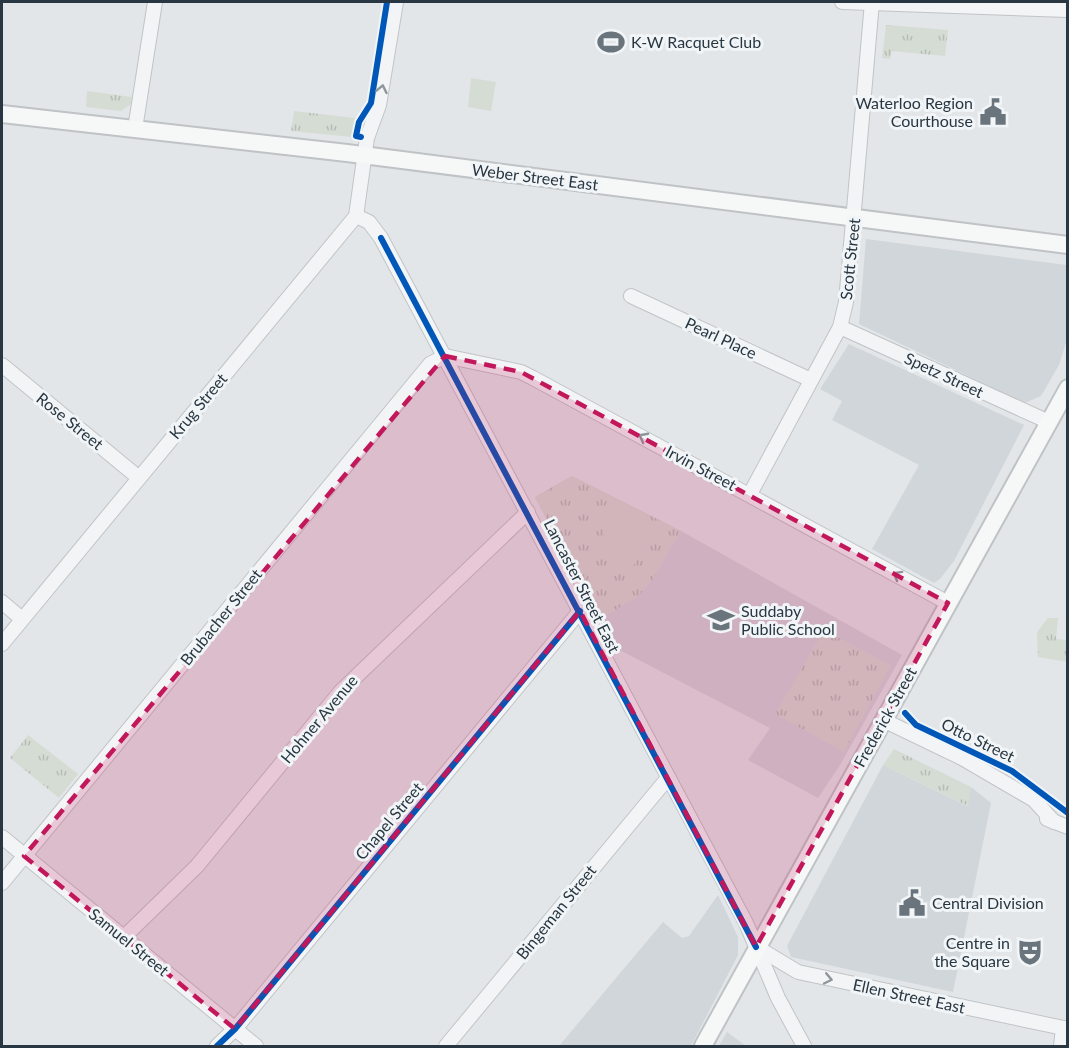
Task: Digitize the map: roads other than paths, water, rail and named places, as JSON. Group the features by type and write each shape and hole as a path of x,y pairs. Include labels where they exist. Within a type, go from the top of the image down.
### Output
{"main road":[{"name":"Weber Street East","path":"2,114 364,156 1068,245"},
{"name":"Frederick Street","path":"703,1047 744,975 756,947 1068,388"}],"street":[{"path":"135,129 155,2"},
{"path":"356,216 368,132 379,105 396,2"},
{"path":"842,2 1068,10"},
{"name":"Scott Street","path":"750,494 840,327 846,302 855,217 872,2"},
{"name":"Lancaster Street East","path":"356,216 369,222 381,238 445,356 756,947 778,998 804,1047"},
{"name":"Krug Street","path":"2,644 356,216"},
{"name":"Pearl Place","path":"631,296 810,380"},
{"name":"Spetz Street","path":"840,327 1049,422"},
{"name":"Irvin Street","path":"445,356 521,372 948,603"},
{"name":"Brubacher Street","path":"2,884 430,364 445,356"},
{"name":"Rose Street","path":"2,365 139,478"},
{"name":"Hohner Avenue","path":"123,938 197,866 341,691 528,512"},
{"path":"2,602 22,619"},
{"name":"Chapel Street","path":"217,1047 235,1029 580,611"},
{"name":"Otto Street","path":"883,720 962,758 1019,794 1039,815 1068,827"},
{"name":"Bingeman Street","path":"446,1047 667,779"},
{"name":"Samuel Street","path":"2,837 256,1047"},
{"name":"Ellen Street East","path":"756,947 798,972 1065,1028"},
{"path":"778,998 785,978 798,972"},
{"path":"1061,1047 1065,1028"}],"place":[{"name":"K-W Racquet Club","path":"611,42"},
{"name":"Waterloo Region Courthouse","path":"993,112"},
{"name":"Suddaby Public School","path":"721,620"},
{"name":"Central Division","path":"912,903"},
{"name":"Centre in the Square","path":"1030,952"}]}
